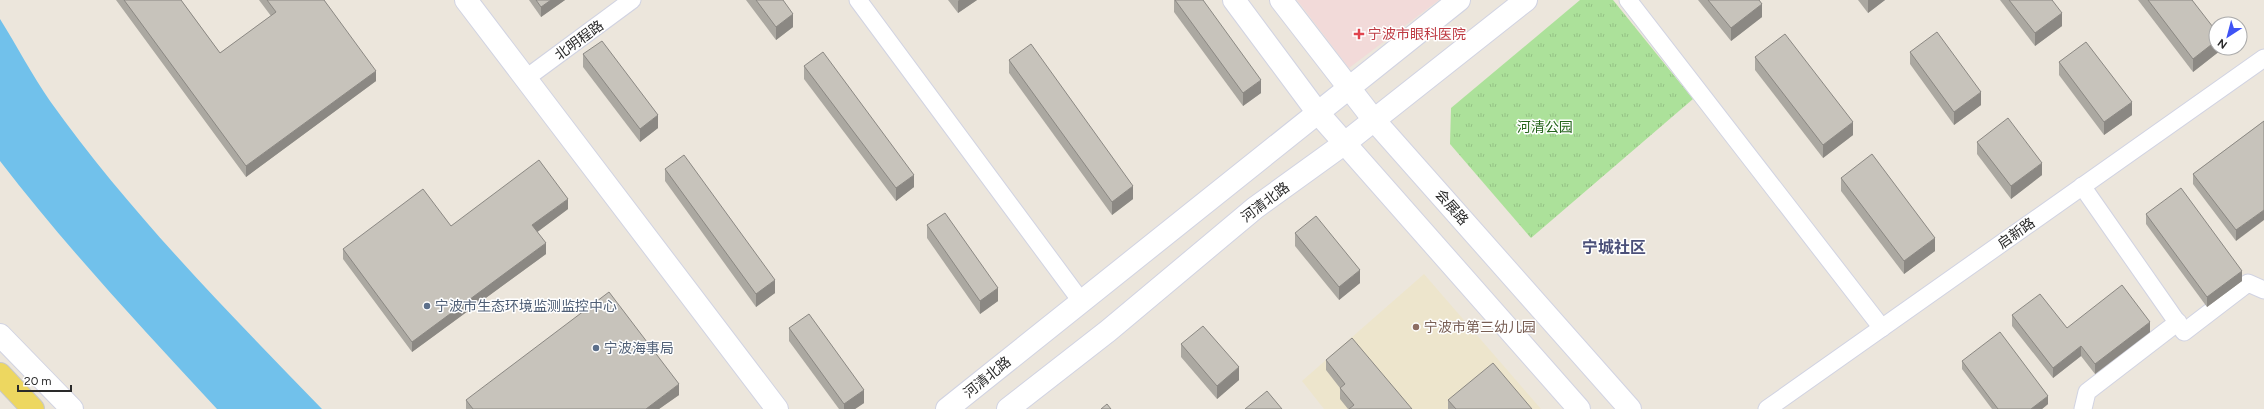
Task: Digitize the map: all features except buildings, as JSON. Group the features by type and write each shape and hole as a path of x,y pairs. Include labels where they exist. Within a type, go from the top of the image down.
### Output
{"main road":[{"path":"0,374 33,409"}],"street":[{"path":"466,0 777,409"},
{"name":"北明程路","path":"525,79 632,0"},
{"path":"858,0 1081,302"},
{"path":"1234,0 1318,113 1579,409"},
{"name":"会展路","path":"1281,0 1374,120 1630,409"},
{"name":"河清北路","path":"947,409 1459,0"},
{"name":"河清北路","path":"1008,409 1108,330 1255,208 1374,120 1526,0"},
{"path":"1628,0 1882,328"},
{"name":"启新路","path":"1767,409 2264,58"},
{"path":"2082,186 2184,332 2248,283 2264,290"},
{"path":"2083,409 2087,392 2178,322"},
{"path":"0,335 72,409"}],"shaded area":[{"name":"宁波市眼科医院","path":"1297,0 1439,0 1349,68"},
{"name":"宁波市第三幼儿园","path":"1424,274 1541,409 1324,409 1302,381"}],"green space":[{"name":"河清公园","path":"1580,0 1613,0 1693,99 1531,238 1450,144 1451,108"}],"water":[{"path":"0,19 50,101 113,183 215,298 322,409 217,409 106,287 25,193 0,161"}],"place":[{"name":"宁波市眼科医院","path":"1359,34"},
{"name":"宁波市生态环境监测监控中心","path":"427,306"},
{"name":"宁波市第三幼儿园","path":"1416,327"},
{"name":"宁波海事局","path":"596,348"}],"district":[{"name":"宁城社区","path":"1614,247"}]}
